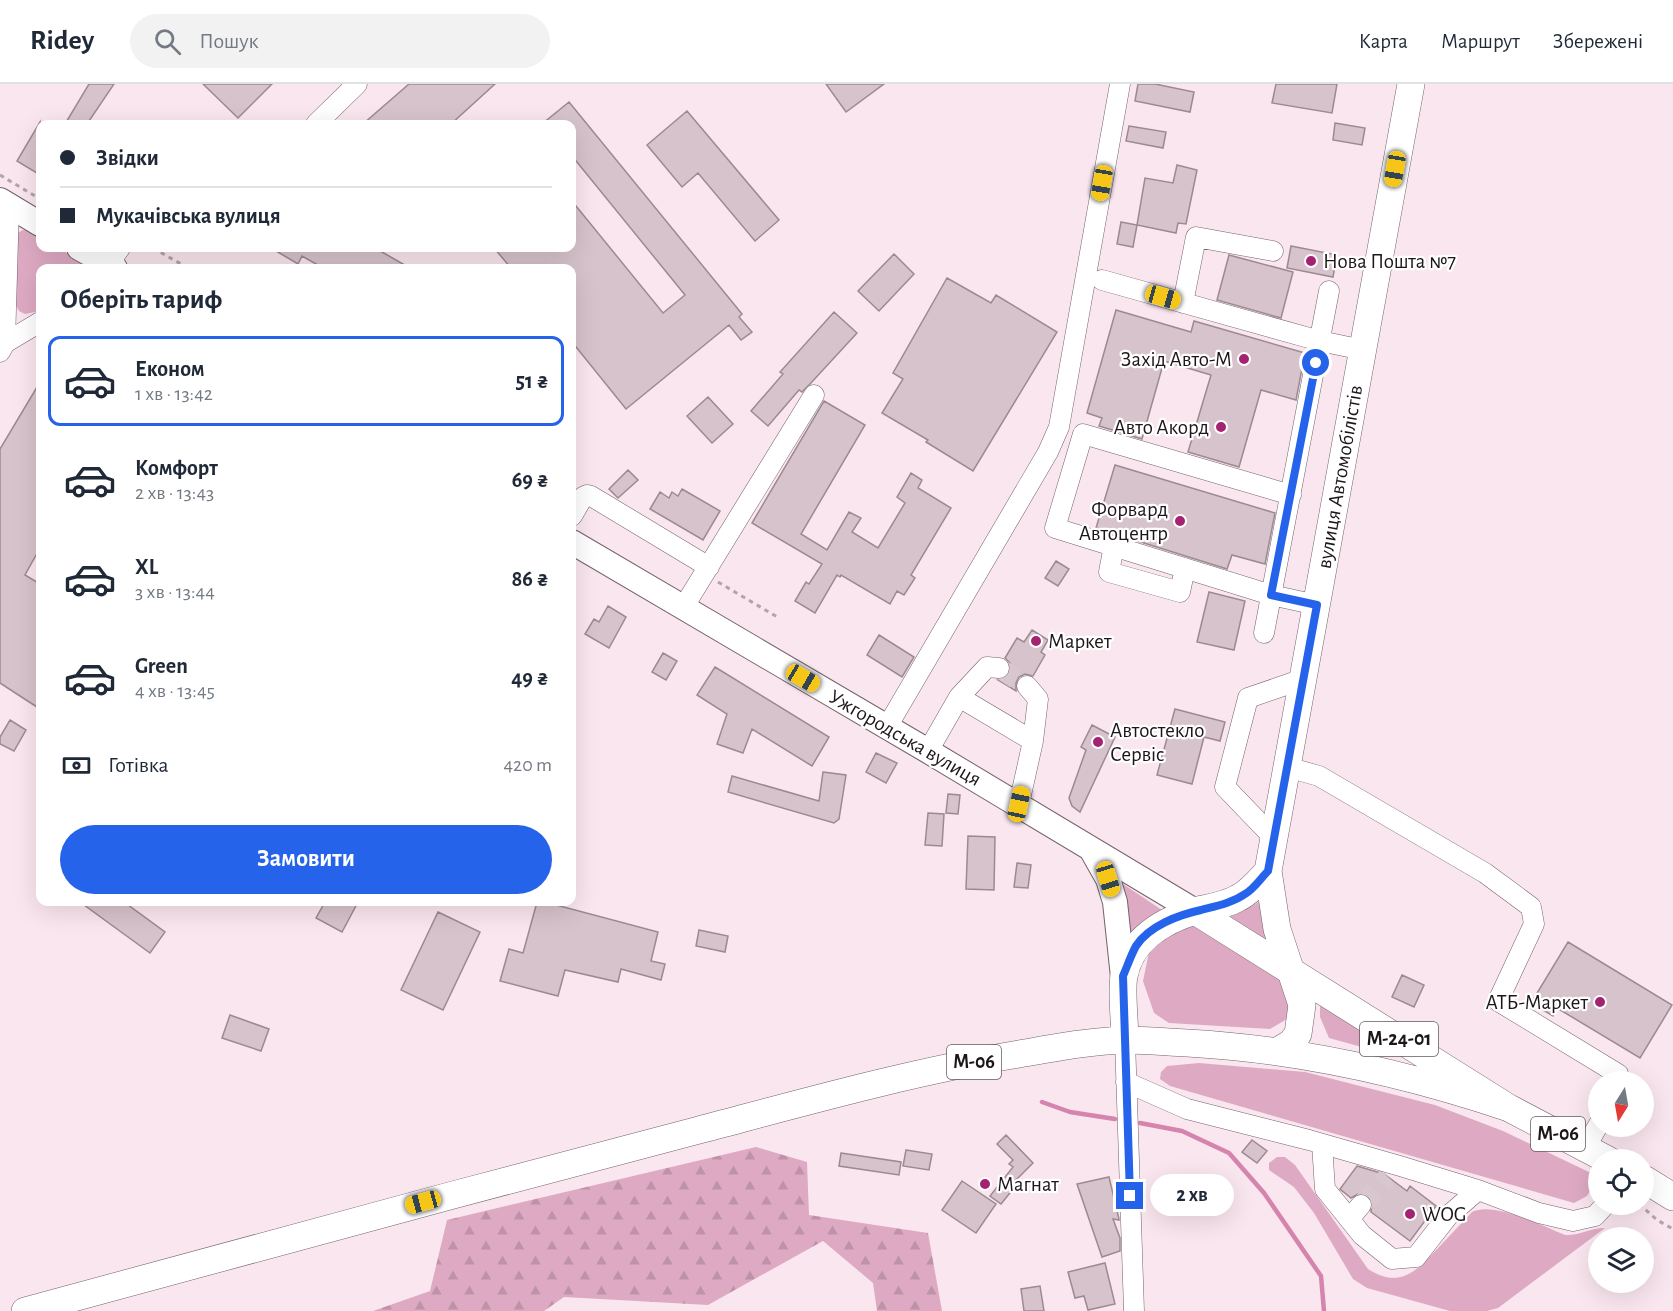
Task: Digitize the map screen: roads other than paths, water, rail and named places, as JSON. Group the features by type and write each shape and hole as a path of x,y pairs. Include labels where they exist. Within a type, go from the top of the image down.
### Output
{"highway":[{"name":"вулиця Автомобілістів","path":"1278,1051 1291,1043 1298,1034 1302,1005 1277,929 1268,871 1410,84"},
{"path":"1125,1040 1123,976 1136,946 1145,936 1163,924 1248,893 1268,871"},
{"path":"1195,911 1289,969"},
{"name":"М-24-01","path":"1289,969 1509,1108"},
{"name":"М-06","path":"25,1311 390,1211 875,1084 982,1060 1125,1040 1208,1044 1278,1051 1405,1078 1509,1108 1588,1150"},
{"path":"1654,1185 1673,1197"}],"main road":[{"path":"5,203 36,222"},
{"path":"91,252 114,260"},
{"name":"Ужгородська вулиця","path":"576,544 928,750 1195,911"},
{"path":"1090,846 1108,879 1115,902 1123,976"}],"street":[{"path":"320,120 357,84"},
{"path":"887,727 1048,452 1059,427 1120,84"},
{"path":"2,347 5,203"},
{"path":"1183,303 1196,237 1273,251"},
{"path":"1102,280 1320,341 1363,350"},
{"path":"1264,633 1329,291"},
{"path":"2,347 36,325"},
{"path":"683,608 814,396"},
{"path":"1291,495 1083,434 1055,528 1271,595 1317,605"},
{"path":"576,509 583,497 591,496 709,567"},
{"path":"928,750 959,697 987,667 999,668"},
{"path":"1274,838 1225,787 1248,698 1304,679"},
{"path":"1019,804 1033,741 1038,699 1027,686"},
{"path":"959,697 1033,741"},
{"path":"1287,767 1319,776 1485,873 1531,907 1534,924 1498,1001 1613,1071"},
{"path":"1125,1040 1134,1311"},
{"path":"1126,1082 1187,1109 1322,1144 1394,1172 1479,1190 1539,1213 1573,1221 1596,1215"},
{"path":"1322,1144 1325,1189 1355,1212 1362,1235 1392,1259 1416,1257 1448,1216 1479,1190"}],"waterway":[{"path":"1042,1102 1070,1112 1115,1119"},
{"path":"1140,1123 1182,1131 1229,1153 1264,1193 1321,1276 1324,1311"}],"tunnel":[{"path":"999,668 1027,686"},
{"path":"1361,1205 1388,1177"}],"place":[{"name":"Нова Пошта №7","path":"1311,261"},
{"name":"Захід Авто-М","path":"1244,359"},
{"name":"Авто Акорд","path":"1221,427"},
{"name":"Форвард Автоцентр","path":"1180,521"},
{"name":"Маркет","path":"1036,641"},
{"name":"Автостекло Сервіс","path":"1098,742"},
{"name":"АТБ-Маркет","path":"1600,1002"},
{"name":"Магнат","path":"985,1184"},
{"name":"WOG","path":"1410,1214"}]}
